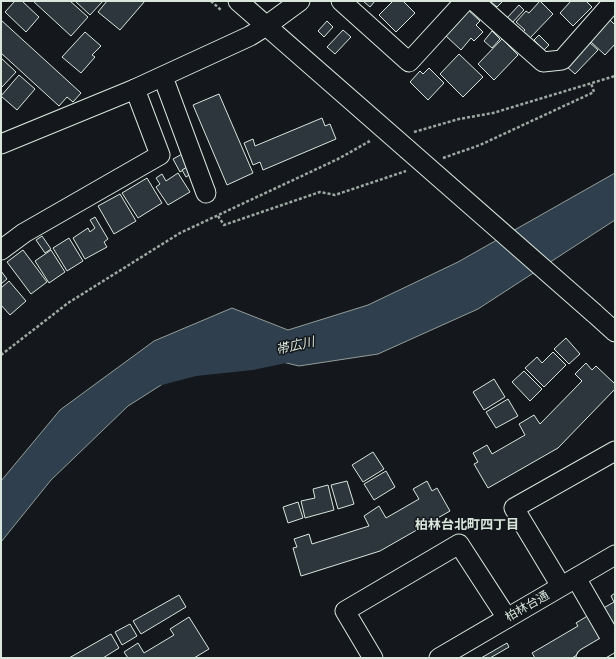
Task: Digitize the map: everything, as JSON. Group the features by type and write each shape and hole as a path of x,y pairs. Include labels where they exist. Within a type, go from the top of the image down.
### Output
{"street":[{"path":"238,1 266,26 410,141 615,332"},
{"path":"1,144 163,77 266,26 300,1"},
{"path":"341,1 409,62 465,1"},
{"path":"474,1 543,62 562,60 614,1"},
{"path":"163,77 206,193"},
{"path":"135,89 160,155"},
{"path":"1,250 24,234 160,155 187,143"},
{"path":"586,658 614,642 514,508 615,451"},
{"path":"373,658 345,611 459,544 507,618"},
{"name":"柏林台通","path":"439,658 615,555"}],"path":[{"path":"410,141 459,119 493,113 615,76"}],"water":[{"path":"615,173 615,220 478,309 378,354 299,366 221,347 128,406 51,480 1,542 1,481 60,410 154,341 232,308 288,330 368,305 458,262"}],"building":[{"path":"15,1 22,1 39,17 26,32 5,12"},
{"path":"33,1 70,1 88,17 71,36"},
{"path":"75,1 103,1 90,15"},
{"path":"107,1 145,1 120,30 98,12"},
{"path":"363,1 375,1 370,7"},
{"path":"393,1 403,1 415,13 396,32 379,15"},
{"path":"490,1 503,1 497,7"},
{"path":"540,1 553,14 530,38 523,32 525,30 516,22 526,11 529,13"},
{"path":"571,1 586,1 592,7 573,26 560,13"},
{"path":"519,5 524,10 512,23 507,18"},
{"path":"466,8 480,21 476,25 483,32 474,41 471,38 461,50 446,36 459,22 456,19"},
{"path":"1,20 81,93 73,102 67,97 59,106 1,53"},
{"path":"610,20 615,25 615,44 605,55 590,41"},
{"path":"327,21 333,27 324,37 318,31"},
{"path":"343,30 351,37 335,54 327,47"},
{"path":"492,31 500,39 492,48 484,41"},
{"path":"85,32 101,46 92,55 95,57 81,73 62,57"},
{"path":"539,35 549,45 544,50 534,40"},
{"path":"502,39 518,55 494,80 478,64"},
{"path":"589,42 598,50 575,74 566,66"},
{"path":"459,54 483,77 463,97 440,74"},
{"path":"1,58 16,72 2,87 1,85"},
{"path":"429,68 444,83 428,100 410,82 420,71 423,74"},
{"path":"19,75 35,89 17,110 1,96"},
{"path":"219,94 253,173 227,185 193,105"},
{"path":"322,118 325,126 330,124 336,139 263,170 260,162 253,165 244,143 253,139 255,146"},
{"path":"184,153 191,165 180,172 173,159"},
{"path":"187,167 191,174 186,177 182,170"},
{"path":"178,173 190,192 168,205 156,187 160,184 156,178 162,174 166,181"},
{"path":"147,178 162,203 138,218 122,193"},
{"path":"120,194 136,221 114,234 98,206"},
{"path":"95,217 108,239 104,242 107,247 85,259 73,238 88,228 90,232 95,228 90,220"},
{"path":"42,236 51,249 45,253 36,240"},
{"path":"69,238 83,261 67,271 53,248"},
{"path":"23,250 47,282 31,294 7,262"},
{"path":"51,250 65,272 49,283 35,261"},
{"path":"1,271 7,279 1,284"},
{"path":"9,281 26,301 10,315 1,305 1,288"},
{"path":"566,338 580,354 569,364 554,349"},
{"path":"553,352 566,365 544,387 525,368 537,357 542,363"},
{"path":"586,363 592,370 596,366 615,384 615,389 558,448 488,488 474,464 478,462 473,453 487,445 492,454 525,435 519,424 534,415 540,424 582,381 575,374"},
{"path":"524,371 542,389 530,401 512,382"},
{"path":"494,379 505,397 484,410 473,392"},
{"path":"508,399 518,416 496,428 486,412"},
{"path":"373,452 384,469 363,482 352,465"},
{"path":"386,471 395,487 374,500 364,484"},
{"path":"347,481 354,504 338,509 331,485"},
{"path":"427,481 432,491 437,488 450,511 380,551 301,576 293,548 297,547 294,539 309,534 312,544 369,526 364,516 379,506 386,518 419,499 413,489"},
{"path":"328,485 334,510 305,518 301,501 315,498 313,489"},
{"path":"298,502 303,518 288,523 283,507"},
{"path":"615,593 615,636 600,610 614,602 611,596"},
{"path":"179,595 186,607 141,634 133,621"},
{"path":"589,615 603,639 572,658 535,658 532,653 578,626 576,623"},
{"path":"189,617 209,649 194,658 128,658 124,652 138,643 144,653 174,635 170,629"},
{"path":"130,624 137,636 122,645 115,632"},
{"path":"111,634 119,648 103,658 69,658"},
{"path":"507,643 509,647 490,658 481,658"}],"waterway":[{"name":"帯広川","path":"160,370 194,361 251,355 294,346"}],"district":[{"name":"柏林台北町四丁目","path":"467,524"}]}
